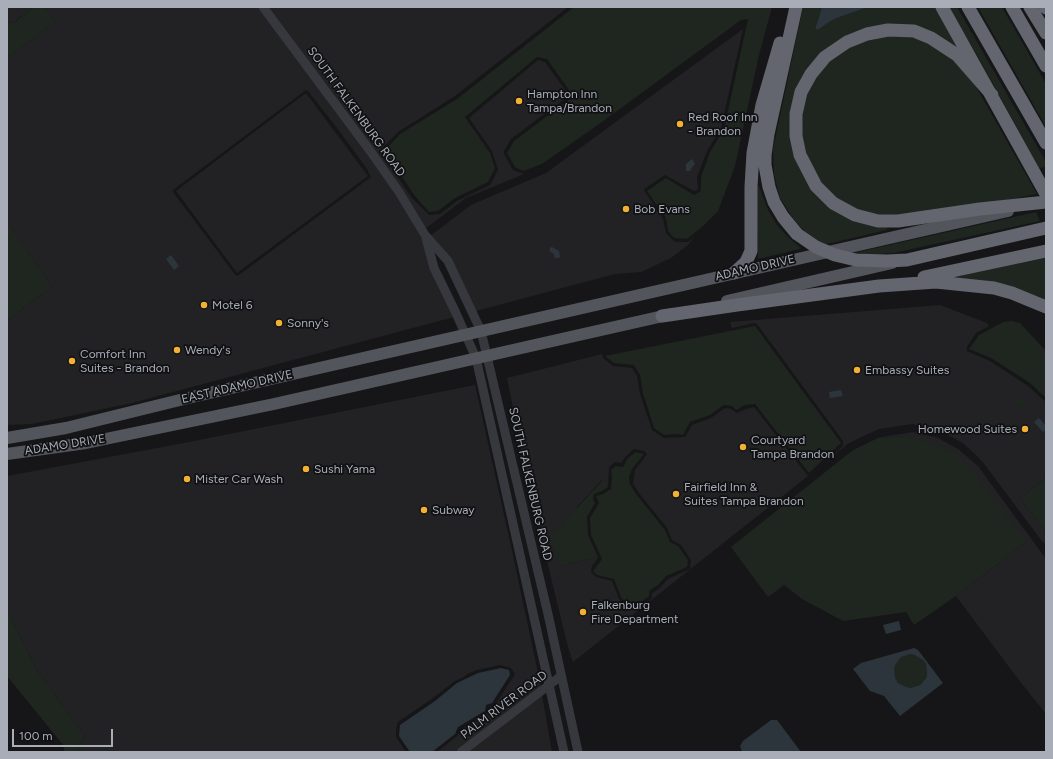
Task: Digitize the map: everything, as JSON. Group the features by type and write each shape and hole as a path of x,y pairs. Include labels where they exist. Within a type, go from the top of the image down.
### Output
{"highway":[{"path":"734,273 746,262 751,251 751,187 753,153 756,134 770,74 792,7"},
{"path":"796,7 766,144 765,160 766,176 774,202 790,226 807,242 826,252 856,260 907,260 1046,228"},
{"path":"942,7 992,95 1032,169 1045,200 898,222 878,221 855,215 833,203 816,186 800,155 796,136 796,114 801,92 810,74 825,57 847,42 867,34 888,30 914,31 931,38 957,55 992,95"},
{"path":"968,7 1046,142"},
{"path":"1012,7 1046,66"},
{"path":"1030,7 1046,33"},
{"path":"879,286 1046,251"},
{"path":"662,316 737,304 879,286 936,282 976,285 1012,293 1046,306"}],"main road":[{"name":"ADAMO DRIVE","path":"466,334 826,252 1045,200"},
{"path":"482,356 907,260"},
{"name":"EAST ADAMO DRIVE","path":"7,438 47,432 466,334"},
{"name":"EAST ADAMO DRIVE","path":"122,436 274,404 482,356"},
{"path":"7,447 33,444 41,440 47,432"},
{"name":"ADAMO DRIVE","path":"7,454 86,443 122,436"}],"street":[{"name":"SOUTH FALKENBURG ROAD","path":"263,7 359,135 399,192 425,235 448,261 481,331 482,356 514,530 564,752"},
{"name":"SOUTH FALKENBURG ROAD","path":"425,235 434,268 466,334 482,356 548,614 578,752"},
{"path":"514,530 527,528"},
{"path":"534,618 548,614"},
{"name":"PALM RIVER ROAD","path":"461,752 561,676"}],"shaded area":[{"path":"7,7 32,7 14,22 7,23"},
{"path":"32,7 45,7 55,22 7,58 7,23 15,22"},
{"path":"45,7 258,7 348,126 396,194 421,237 454,317 132,403 32,424 7,425 7,320 52,287 7,221 7,58 55,22","holes":["306,90 337,128 367,169 371,177 236,276 173,190"]},
{"path":"267,7 568,7 455,96 398,132 384,146 386,160 412,198 429,215 440,214 457,201 490,185 498,170 492,151 469,118 538,60 545,62 566,91 567,97 511,139 504,151 504,154 513,170 524,174 466,198 425,229"},
{"path":"574,7 772,7 759,55 735,166 718,211 687,239 674,238 668,231 666,218 647,191 666,178 694,195 701,191 701,177 710,152 724,129 748,19 741,20 542,164 523,171 515,167 507,153 514,141 570,99 569,90 547,59 537,57 465,117 490,153 495,168 488,182 455,198 438,211 429,212 415,196 389,158 387,148 400,134 457,99"},
{"path":"803,7 822,7 815,28 819,29 834,19 868,7 939,7 968,57 925,32 850,36 794,103 815,189 888,224 887,230 827,244 819,242 805,232 793,218 780,198 774,174 773,149"},
{"path":"822,7 868,7 834,19 819,29 815,29"},
{"path":"947,7 957,7 1046,162 1046,167 1039,168 977,55"},
{"path":"978,7 1002,7 1046,84 1046,127"},
{"path":"743,29 721,128 707,151 697,177 698,189 694,191 665,175 644,189 663,219 666,233 675,242 688,242 694,237 688,245 671,258 641,272 615,274 476,311 430,236 471,205 546,173"},
{"path":"874,35 918,38 948,55 963,69 975,85 1037,194 882,219 871,217 828,193 802,150 802,101 825,60"},
{"path":"306,93 368,176 237,273 176,191"},
{"path":"692,159 695,164 690,171 686,171 686,164"},
{"path":"757,186 759,186 768,210 777,225 801,248 800,249 758,259"},
{"path":"1036,212 1040,221 894,253 854,253"},
{"path":"7,221 52,287 7,320"},
{"path":"552,247 559,251 560,257 555,258 553,253 550,252 550,248"},
{"path":"171,255 179,266 174,270 166,259"},
{"path":"1046,256 1046,301 952,279 952,276"},
{"path":"940,305 987,323 989,326 976,333 967,347 967,351 990,361 1028,386 1046,402 1046,478 1020,498 1046,532 1046,540 1044,544 982,461 963,443 940,431 912,424 879,429 849,443 826,461 843,446 843,441 757,324 754,323 732,328 730,322"},
{"path":"1012,321 1020,323 1046,351 1046,398 1030,383 991,358 969,349 979,335 1003,322"},
{"path":"755,326 841,443 809,473 755,404 745,405 736,410 732,406 724,405 710,415 690,422 683,435 664,435 654,428 643,393 640,375 634,365 614,363 605,356"},
{"path":"602,354 603,358 613,366 632,368 637,376 640,394 652,430 664,438 685,437 692,425 711,418 725,408 731,409 737,413 754,407 808,476 573,662 531,496 507,378","holes":["634,449 644,451 647,454 635,470 633,483 638,492 667,528 672,540 681,545 691,560 690,569 668,579 660,588 652,593 652,598 644,605 631,610 624,606 619,599 612,581 596,577 591,572 592,566 598,557 560,566 577,507 602,480 608,487 609,467 615,462 621,463"]},
{"path":"475,385 541,687 454,752 437,752 457,736 461,730 486,714 489,708 495,705 515,674 511,668 500,665 477,670 467,674 398,722 396,737 406,752 76,752 85,736 36,669 7,609 7,476 184,443"},
{"path":"841,390 843,396 830,398 829,392"},
{"path":"1019,397 1026,403 1020,408 1014,402"},
{"path":"1039,418 1046,426 1046,429 1043,432 1034,422"},
{"path":"913,432 938,438 958,449 978,466 1046,559 1046,714 956,596 1026,542 902,436 878,438"},
{"path":"902,436 933,443 959,455 1026,542 956,596 914,625 906,612 843,621 802,599 784,585 768,597 731,547 853,450 878,438"},
{"path":"636,452 644,454 632,469 629,477 630,484 636,494 665,530 670,542 678,546 688,560 687,567 666,576 658,585 649,591 649,596 632,606 626,603 621,597 614,579 597,575 593,571 602,559 591,535 590,518 599,503 596,496 611,489 611,470 616,466 623,467 628,458"},
{"path":"1046,478 1046,532 1020,498"},
{"path":"603,480 608,487 594,494 593,499 595,503 587,517 588,535 598,557 560,566 550,537"},
{"path":"7,609 36,669 85,736 76,752 64,752 64,746 7,676"},
{"path":"899,621 901,630 886,634 883,625"},
{"path":"914,648 918,650 943,683 900,716 884,696 870,691 853,669 861,663","holes":["910,654 915,655 926,664 927,673 926,678 920,685 911,688 898,683 895,678 894,669 901,657"]},
{"path":"910,654 922,659 927,671 922,683 910,688 898,683 893,671 898,659"},
{"path":"501,668 509,670 510,675 492,703 486,705 485,711 458,727 455,734 432,752 410,752 399,736 400,725 435,701 457,683 478,673"},
{"path":"542,695 552,752 467,752"},
{"path":"771,720 777,720 801,752 742,752 740,746 743,741"}],"place":[{"name":"Hampton Inn Tampa/Brandon","path":"519,101"},
{"name":"Red Roof Inn - Brandon","path":"680,124"},
{"name":"Bob Evans","path":"626,209"},
{"name":"Motel 6","path":"204,305"},
{"name":"Sonny's","path":"279,323"},
{"name":"Wendy's","path":"177,350"},
{"name":"Comfort Inn Suites - Brandon","path":"72,361"},
{"name":"Embassy Suites","path":"857,370"},
{"name":"Homewood Suites","path":"1025,429"},
{"name":"Courtyard Tampa Brandon","path":"743,447"},
{"name":"Sushi Yama","path":"306,469"},
{"name":"Mister Car Wash","path":"187,479"},
{"name":"Fairfield Inn & Suites Tampa Brandon","path":"676,494"},
{"name":"Subway","path":"424,510"},
{"name":"Falkenburg Fire Department","path":"583,612"}]}
